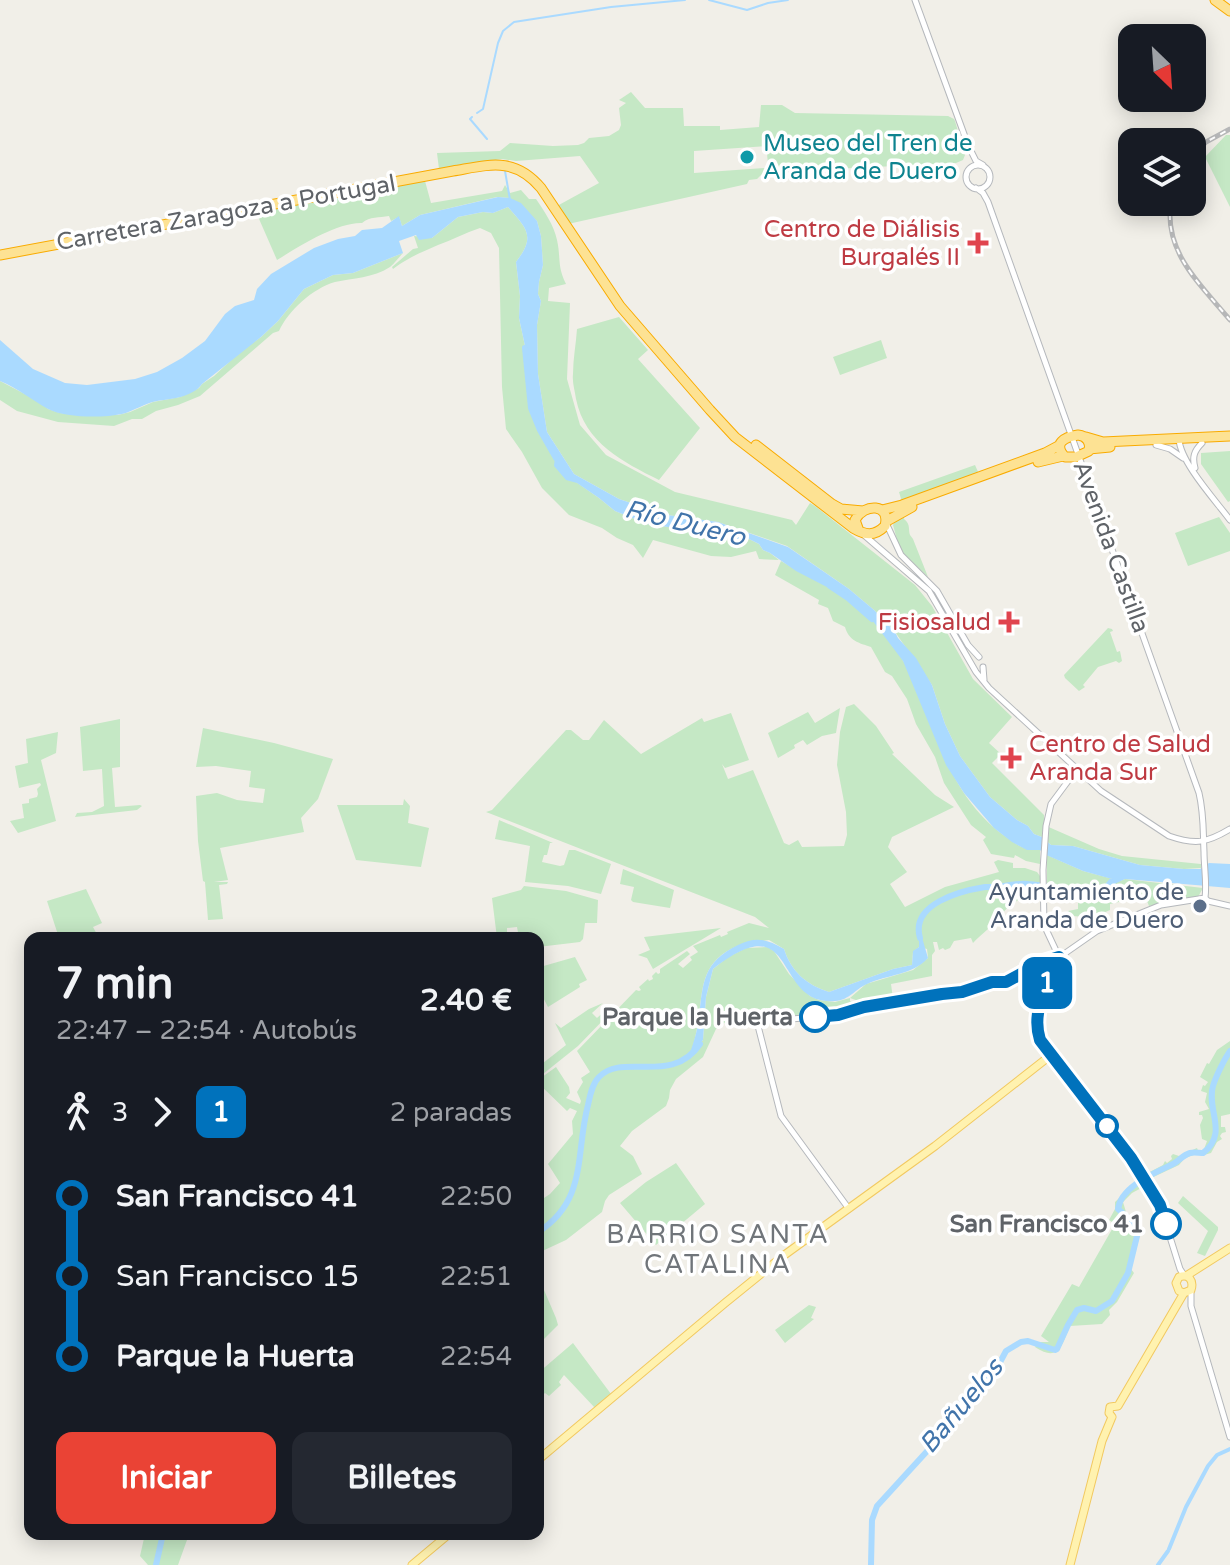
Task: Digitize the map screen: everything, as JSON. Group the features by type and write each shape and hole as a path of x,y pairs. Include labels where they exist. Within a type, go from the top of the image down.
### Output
{"highway":[{"path":"1215,0 1230,11"},
{"name":"Carretera Zaragoza a Portugal","path":"0,255 453,171 504,165 528,176 545,194 606,286"},
{"path":"606,286 739,432 832,504 841,509 863,511"},
{"path":"606,286 628,316 735,437 861,532 871,535 879,532 888,521 917,505 1046,459 1079,457 1089,449 1086,437"},
{"path":"861,532 855,520 863,511 902,505 1030,459 1060,445 1071,436 1082,435 1103,442 1202,443 1230,438"},
{"path":"1089,449 1230,438"},
{"path":"1060,445 1063,456"},
{"path":"882,510 888,521"}],"main road":[{"path":"544,1455 783,1256 935,1146 1051,1055"},
{"path":"1186,1293 1176,1283 1230,1248"},
{"path":"1070,1565 1100,1448 1112,1417 1120,1415 1118,1406 1178,1303 1193,1284 1186,1275"},
{"path":"412,1565 442,1540"}],"street":[{"path":"915,0 968,145 976,161 990,172 988,184 976,188 966,182 971,161 968,145"},
{"path":"970,168 983,165"},
{"name":"Avenida Castilla","path":"988,184 988,202 1199,793 1203,811 1205,898"},
{"name":"Avenida Castilla","path":"976,188 988,202"},
{"path":"1180,442 1186,461"},
{"path":"1180,442 1188,459 1230,517"},
{"path":"1195,468 1193,456 1202,443"},
{"path":"1156,445 1170,449 1186,461 1230,517"},
{"path":"888,521 901,555 937,591 968,645 984,662 986,685"},
{"path":"861,532 929,591 986,685 1115,801 1180,840 1204,841 1230,829"},
{"path":"973,666 974,659 979,657"},
{"path":"973,666 983,667"},
{"path":"1078,770 1050,808 1046,826 1044,925 1059,957 1041,998 1038,1035 1124,1147 1160,1205 1186,1275"},
{"path":"849,1209 781,1116 757,1022 838,1015 864,1007 962,992 992,982 1004,983 1059,957 1097,931 1161,905 1205,898 1230,906"},
{"path":"1186,1293 1230,1437"},
{"path":"1178,1303 1186,1302 1194,1315"}],"green space":[{"path":"631,92 645,108 683,108 684,126 720,126 720,130 759,127 761,105 782,105 795,113 948,116 955,121 965,155 963,160 956,163 776,174 770,170 769,146 694,151 694,173 766,170 747,184 568,224 557,206 599,183 580,156 516,161 502,159 439,169 437,153 500,151 510,143 578,145 589,138 609,136 621,125 619,108 626,103 619,100"},
{"path":"1226,135 1230,135 1230,207 1206,159"},
{"path":"425,181 431,203 502,191 505,185 510,193 521,190 529,199 536,199 542,208 556,234 560,267 566,284 549,288 548,301 570,303 567,379 580,425 606,455 675,492 792,520 796,525 810,503 815,506 915,585 932,606 973,679 1012,717 989,743 1001,754 992,763 1044,815 1044,825 1122,856 1201,864 1201,868 1140,865 1073,846 1051,845 990,797 960,756 932,685 895,632 849,589 787,546 718,522 667,515 619,499 574,474 547,432 538,374 537,325 541,301 538,294 543,265 541,236 537,221 510,198 497,197 420,215 402,226 399,217 391,221 389,216 371,218 330,231 277,260 256,212"},
{"path":"508,207 527,233 526,246 516,262 519,318 531,408 548,446 576,482 615,511 647,524 696,531 707,529 735,539 749,539 779,560 759,559 756,551 731,557 711,556 653,540 643,558 633,545 569,515 542,488 506,429 499,248 491,233 480,228 392,267 418,248 414,236 432,238 458,217 493,213"},
{"path":"403,253 383,271 318,289 295,308 279,331 200,396 142,419 132,419 114,426 58,422 17,411 0,400 0,381 48,409 81,415 118,415 153,402 180,397 199,388 261,337 304,289 333,275 353,273"},
{"path":"619,317 648,350 638,359 700,428 659,480 607,449 588,428 576,399 573,377 577,329"},
{"path":"881,340 887,358 840,375 833,357"},
{"path":"1230,451 1228,502 1201,464 1201,453"},
{"path":"975,465 979,474 902,502 899,492"},
{"path":"904,514 928,577 899,547 893,525"},
{"path":"1219,517 1230,533 1230,551 1188,566 1175,533"},
{"path":"781,561 849,599 874,622 909,671 945,759 968,799 1002,834 1024,848 1040,850 1040,864 1015,855 1014,858 991,854 983,840 986,837 971,825 944,783 907,699 892,676 885,672 871,647 859,643 845,627 833,621 828,608 818,604 819,600 775,575"},
{"path":"1108,628 1113,631 1110,632 1122,661 1098,667 1079,691 1064,675"},
{"path":"854,704 876,726 892,754 935,795 954,807 892,837 888,847 907,872 890,884 905,907 945,887 999,872 994,862 998,860 1013,863 1013,868 1037,872 1041,895 1016,901 973,943 971,938 954,941 950,948 939,950 937,942 933,942 932,976 891,984 893,999 867,1004 850,998 859,1006 828,1013 762,1017 756,1009 751,1010 748,1017 727,1021 716,1029 703,1057 676,1079 666,1106 632,1131 620,1146 633,1156 642,1174 609,1195 602,1212 566,1240 544,1250 544,1198 560,1183 548,1164 573,1134 572,1121 577,1111 570,1108 567,1111 544,1089 544,1076 556,1067 569,1087 570,1093 566,1098 580,1104 577,1092 583,1082 581,1078 590,1072 577,1051 636,990 641,990 639,987 687,951 690,954 678,964 683,968 692,960 690,957 698,952 693,946 749,923 769,928 755,917 486,812 492,810 566,730 589,740 604,720 641,754 702,718 704,722 731,713 749,760 725,768 722,764 728,779 753,770 784,843 789,845 798,840 802,847 844,846 846,812 837,765 846,707","holes":["769,940 784,949 800,976 829,992 912,965 913,952 919,947 927,949 928,958 913,970 866,984 850,998 835,1002 810,996 768,947 746,948 713,969 706,997 703,1040 691,1053 708,971 721,955 735,947"]},
{"path":"840,708 836,733 822,736 807,745 803,740 778,758 768,733 808,712 815,723"},
{"path":"120,719 120,767 112,768 115,807 142,806 137,810 75,817 77,813 92,812 104,806 102,769 83,771 80,727"},
{"path":"203,728 333,759 318,799 301,818 304,832 220,848 228,880 214,882 228,882 219,885 223,919 208,920 196,796 217,793 237,800 263,803 265,789 249,787 251,771 216,766 196,767"},
{"path":"58,732 56,753 41,760 56,821 18,833 10,821 24,818 22,804 37,797 37,789 41,785 19,788 15,766 28,763 26,739"},
{"path":"404,799 410,806 408,823 429,828 421,867 356,860 337,805 403,805"},
{"path":"499,820 553,843 550,843 542,862 564,865 569,850 575,850 611,864 601,894 568,886 525,882 530,846 495,839"},
{"path":"1047,855 1083,871 1113,879 1107,886 1125,879 1203,888 1198,897 1149,906 1145,896 1110,904 1110,910 1085,921 1084,917 1073,916 1068,911 1078,909 1078,902 1047,895"},
{"path":"623,869 674,890 670,908 633,902 634,887 620,884"},
{"path":"524,886 566,891 598,900 597,923 585,923 580,942 544,946 544,932 518,932 517,927 507,928 507,932 496,932 492,898 521,890"},
{"path":"86,889 102,923 93,927 96,932 57,932 47,901"},
{"path":"721,928 653,969 647,958 638,955 650,950 644,937"},
{"path":"575,957 587,980 548,1007 544,999 544,966"},
{"path":"603,1003 592,1013 597,1018 608,1008 612,1011 578,1046 544,1073 544,1062 566,1045 555,1023 561,1028"},
{"path":"1230,1041 1230,1114 1221,1116 1221,1127 1225,1127 1226,1132 1222,1133 1222,1139 1211,1153 1204,1155 1207,1141 1202,1139 1200,1125 1203,1118 1199,1112 1209,1109 1205,1102 1207,1093 1201,1091 1208,1082 1200,1077 1217,1050"},
{"path":"1197,1148 1199,1153 1145,1181 1145,1186 1123,1202 1126,1212 1141,1231 1131,1269 1134,1273 1109,1310 1110,1315 1102,1324 1070,1326 1062,1345 1055,1352 1049,1353 1035,1347 1038,1342 1049,1342 1041,1336 1072,1284 1079,1287 1115,1224 1109,1220 1115,1202 1142,1176 1172,1159 1173,1154 1179,1156"},
{"path":"676,1163 705,1204 656,1245 620,1203"},
{"path":"1183,1196 1218,1227 1205,1256 1197,1253 1208,1231 1178,1203"},
{"path":"544,1290 556,1318 558,1325 544,1339"},
{"path":"809,1305 816,1307 811,1318 814,1319 785,1343 775,1330"},
{"path":"573,1343 611,1394 595,1408 564,1375 559,1382 561,1385 549,1396 544,1394 544,1368"},
{"path":"144,1540 187,1540 178,1565 148,1565 140,1556"}],"water":[{"path":"498,197 521,203 537,221 543,265 538,294 541,301 537,325 538,374 547,432 574,474 619,499 667,515 718,522 788,547 849,589 874,610 916,658 932,685 960,756 990,797 1051,845 1073,846 1140,865 1200,869 1209,863 1230,864 1230,888 1125,879 1106,888 1112,879 1083,871 1040,850 1027,850 1012,842 994,828 964,793 946,765 903,661 869,616 848,598 796,571 749,539 735,539 707,529 696,531 647,524 615,511 577,483 566,480 554,466 555,457 529,401 516,262 526,246 527,233 508,207 493,213 458,217 432,238 419,240 416,235 399,241 403,253 353,273 333,275 304,289 261,337 187,395 153,402 122,414 84,416 55,412 0,381 0,340 33,369 65,383 87,385 135,379 157,372 205,341 235,306 254,300 257,289 271,274 314,248 355,236 362,230 382,228 399,216 402,226 420,215"},
{"path":"919,927 928,958 907,972 867,984 845,999 835,1001 815,999 801,989 773,951 759,946 740,951 713,969 706,997 703,1040 690,1053 707,974 718,958 738,945 756,940 767,941 784,949 800,976 829,992 912,965 913,951 919,947"}],"waterway":[{"path":"477,113 483,109 498,43 503,31 514,22 611,7 685,0"},
{"path":"709,0 747,10 788,0"},
{"path":"472,117 470,119 487,139"},
{"path":"505,171 510,200"},
{"name":"Río Duero","path":"525,348 531,408 556,458"},
{"name":"Río Duero","path":"830,586 872,619"},
{"path":"920,938 922,916 939,901 963,892 1013,884 1093,892 1111,882"},
{"path":"544,1227 565,1206 572,1191 584,1123 593,1087 599,1077 621,1067 676,1063 689,1056 700,1044"},
{"name":"Bañuelos","path":"871,1565 872,1520 877,1506 940,1437 958,1406 998,1366 1006,1351 1028,1341 1055,1350 1077,1310 1096,1311 1112,1301 1128,1273 1138,1232 1134,1223 1118,1209 1120,1201 1140,1181 1188,1154 1203,1153 1211,1145 1216,1129 1213,1086 1230,1051"},
{"path":"1169,1549 1186,1507 1208,1466 1217,1455 1230,1449"},
{"path":"156,1565 162,1540"},
{"path":"1158,1565 1168,1551"}],"railway":[{"path":"1206,142 1230,129"},
{"path":"1170,216 1173,237 1187,267 1230,320"}],"bus line":[{"name":"1","path":"815,1017 962,992 992,982 1004,983 1059,957 1038,1009 1040,1040 1131,1158 1160,1205 1166,1224"}],"place":[{"name":"Museo del Tren de Aranda de Duero","path":"747,157"},
{"name":"Centro de Diálisis Burgalés II","path":"978,243"},
{"name":"Fisiosalud","path":"1009,622"},
{"name":"Centro de Salud Aranda Sur","path":"1011,758"},
{"name":"Ayuntamiento de Aranda de Duero","path":"1200,906"},
{"name":"Parque la Huerta","path":"815,1017"},
{"name":"San Francisco 41","path":"1166,1224"}],"district":[{"name":"BARRIO SANTA CATALINA","path":"718,1249"}]}
